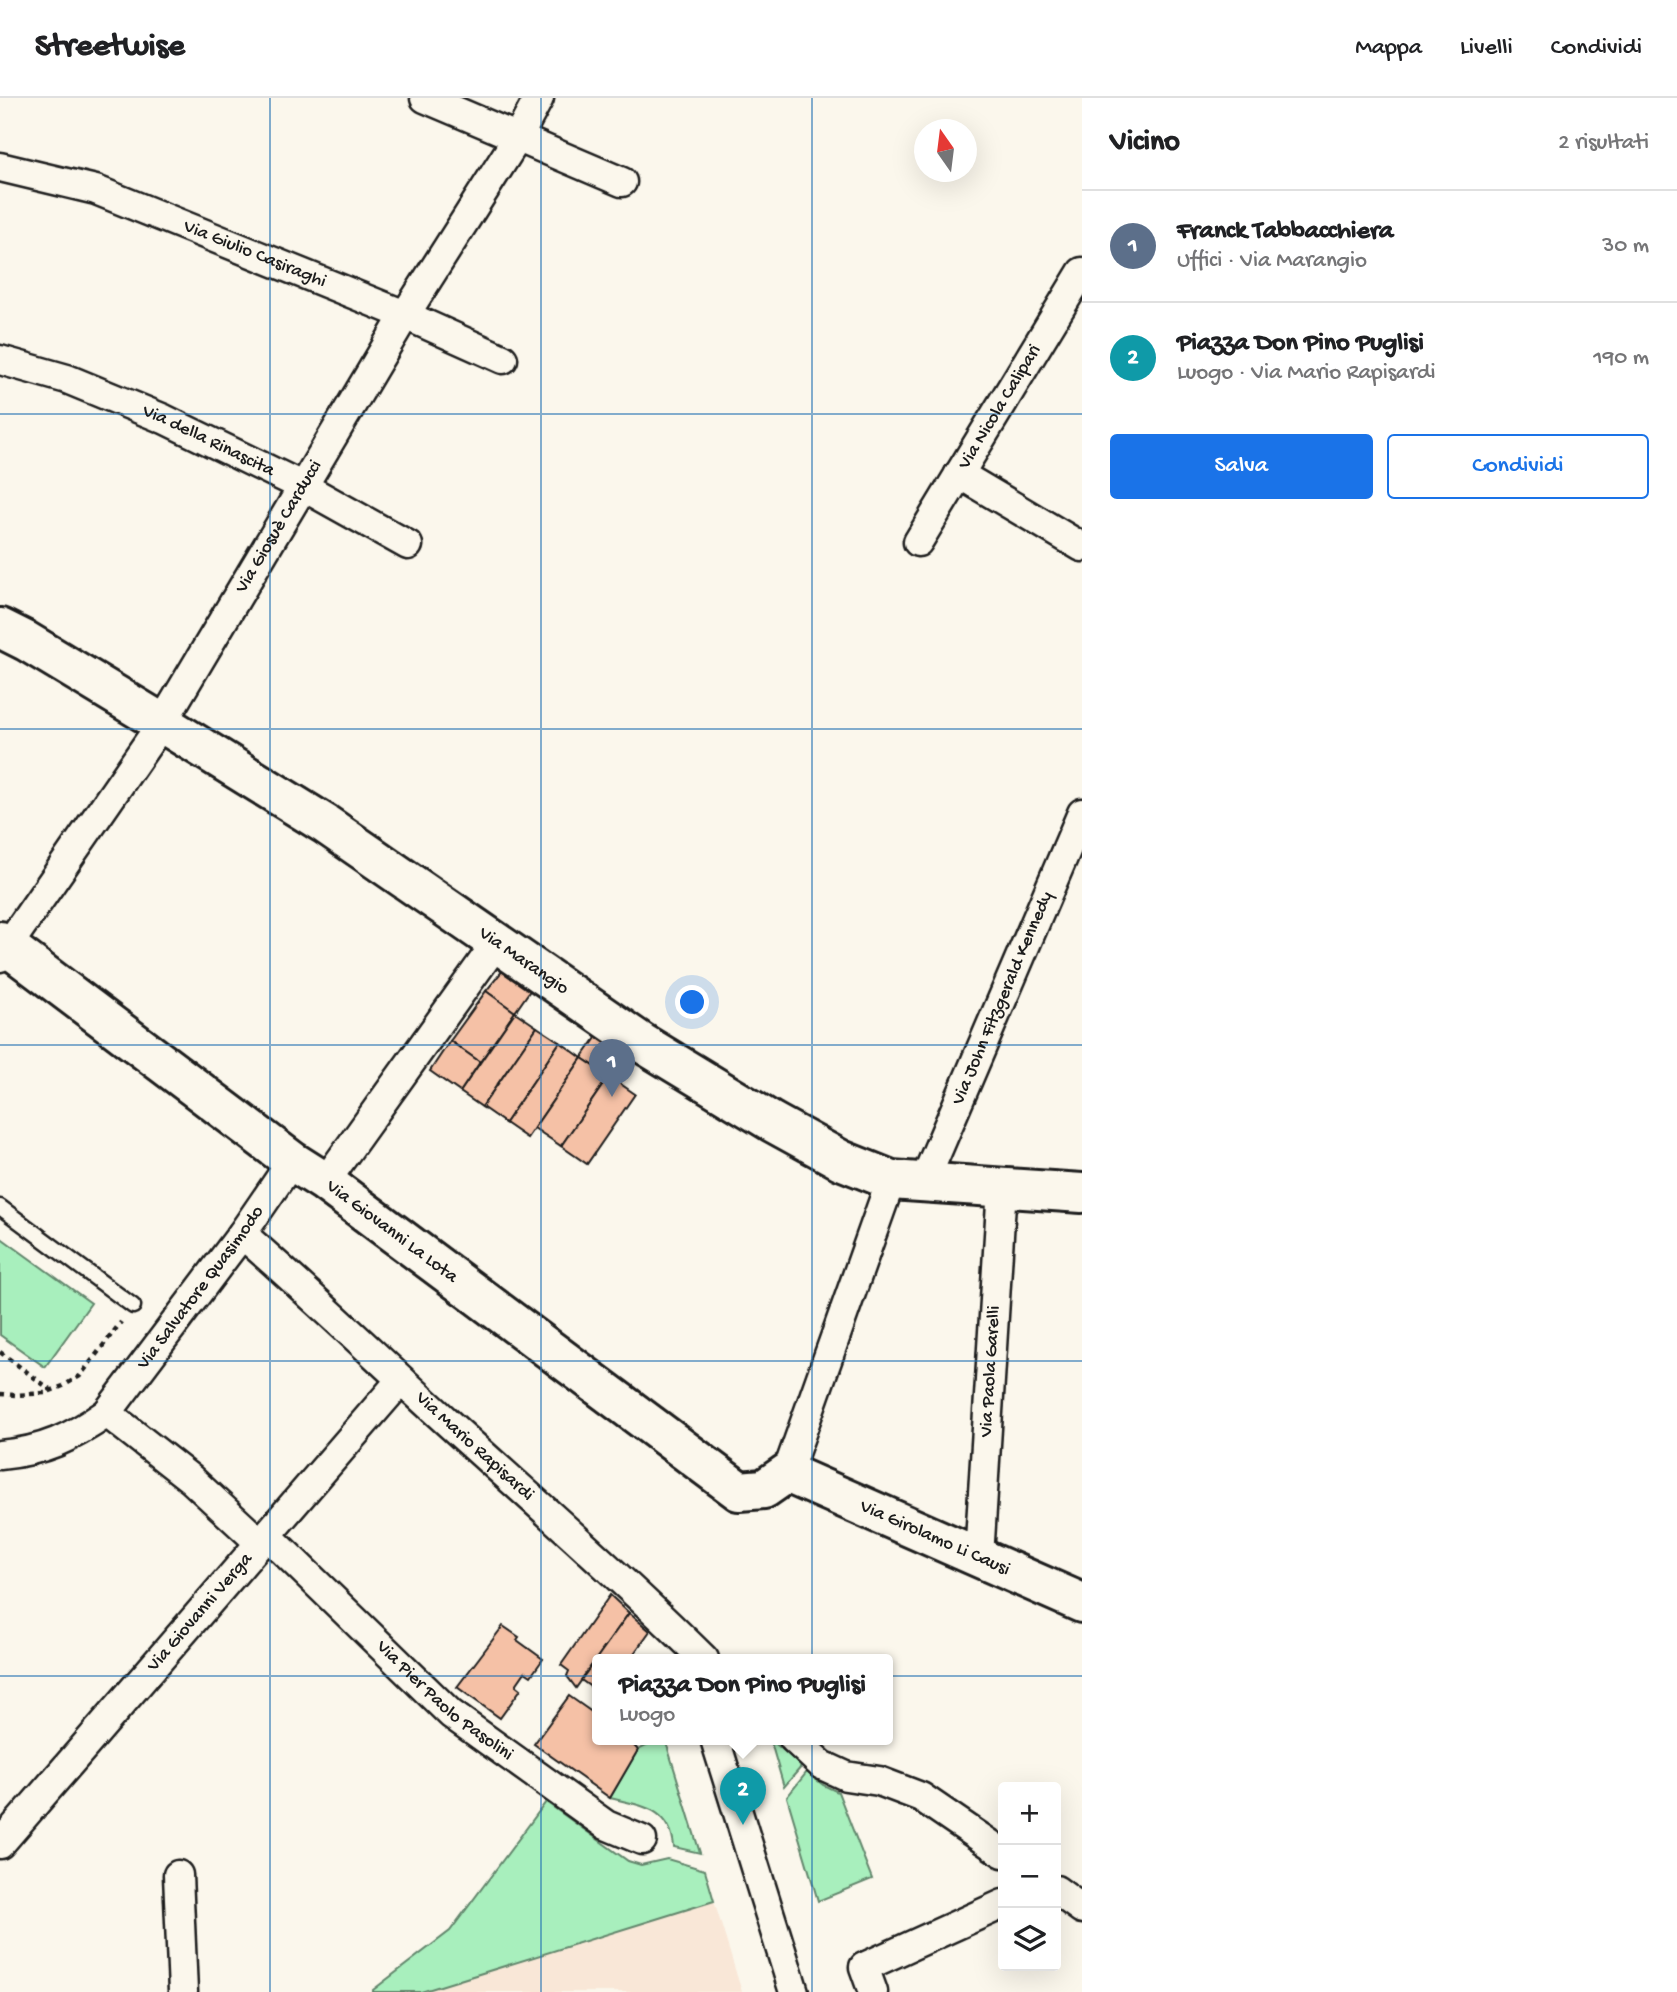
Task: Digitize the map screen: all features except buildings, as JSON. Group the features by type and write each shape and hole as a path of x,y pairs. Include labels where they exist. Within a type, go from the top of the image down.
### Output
{"street":[{"path":"425,98 622,182"},
{"name":"Via Giosuè Carducci","path":"3,948 162,723 405,315 518,137 539,98"},
{"name":"Via Giulio Casiraghi","path":"0,167 96,190 405,315 503,359"},
{"name":"Via Nicola Calipari","path":"918,542 1082,272"},
{"name":"Via della Rinascita","path":"0,359 67,379 139,409 304,487 408,545"},
{"path":"959,474 1082,547"},
{"name":"Via Marangio","path":"0,628 162,723 325,824 642,1043 772,1122 841,1160 907,1181 1082,1193"},
{"name":"Via John Fitzgerald Kennedy","path":"787,1473 907,1181 1082,813"},
{"path":"324,1182 497,942"},
{"name":"Via Giovanni La Lota","path":"3,948 324,1182 739,1491 764,1489 787,1473"},
{"name":"Via Salvatore Quasimodo","path":"0,1455 24,1453 52,1444 78,1433 107,1413 242,1234 292,1161"},
{"name":"Via Paola Garelli","path":"979,1557 1002,1187"},
{"name":"Via Mario Rapisardi","path":"242,1234 312,1295 699,1654"},
{"name":"Via Giovanni Verga","path":"0,1844 401,1380"},
{"name":"Via Pier Paolo Pasolini","path":"107,1413 263,1539 452,1714 606,1825 642,1840"},
{"name":"Via Girolamo Li Causi","path":"787,1473 1082,1603"},
{"path":"717,1745 794,1992"},
{"path":"800,1745 822,1765 846,1776 879,1781 921,1797 998,1850"},
{"path":"178,1875 183,1992"},
{"path":"1061,1894 1082,1909"},
{"path":"868,1980 998,1907"}],"lane":[{"path":"0,1208 133,1306"}],"path":[{"path":"0,1394 45,1392 80,1376 133,1306"},
{"path":"0,1352 51,1390"}],"shaded area":[{"path":"714,1901 742,1992 421,1992"}],"green space":[{"path":"0,1237 91,1303 45,1367 0,1335"},
{"path":"648,1745 667,1745 700,1853 674,1847 667,1824 653,1811 610,1798 638,1750"},
{"path":"772,1745 777,1745 802,1766 784,1787"},
{"path":"807,1772 823,1785 838,1792 872,1879 818,1901 787,1797"},
{"path":"546,1802 628,1861 641,1865 667,1859 705,1870 714,1901 421,1992 373,1992 450,1931"}],"place":[{"name":"Franck Tabbacchiera","path":"612,1097"},
{"name":"Piazza Don Pino Puglisi","path":"743,1825"}]}
